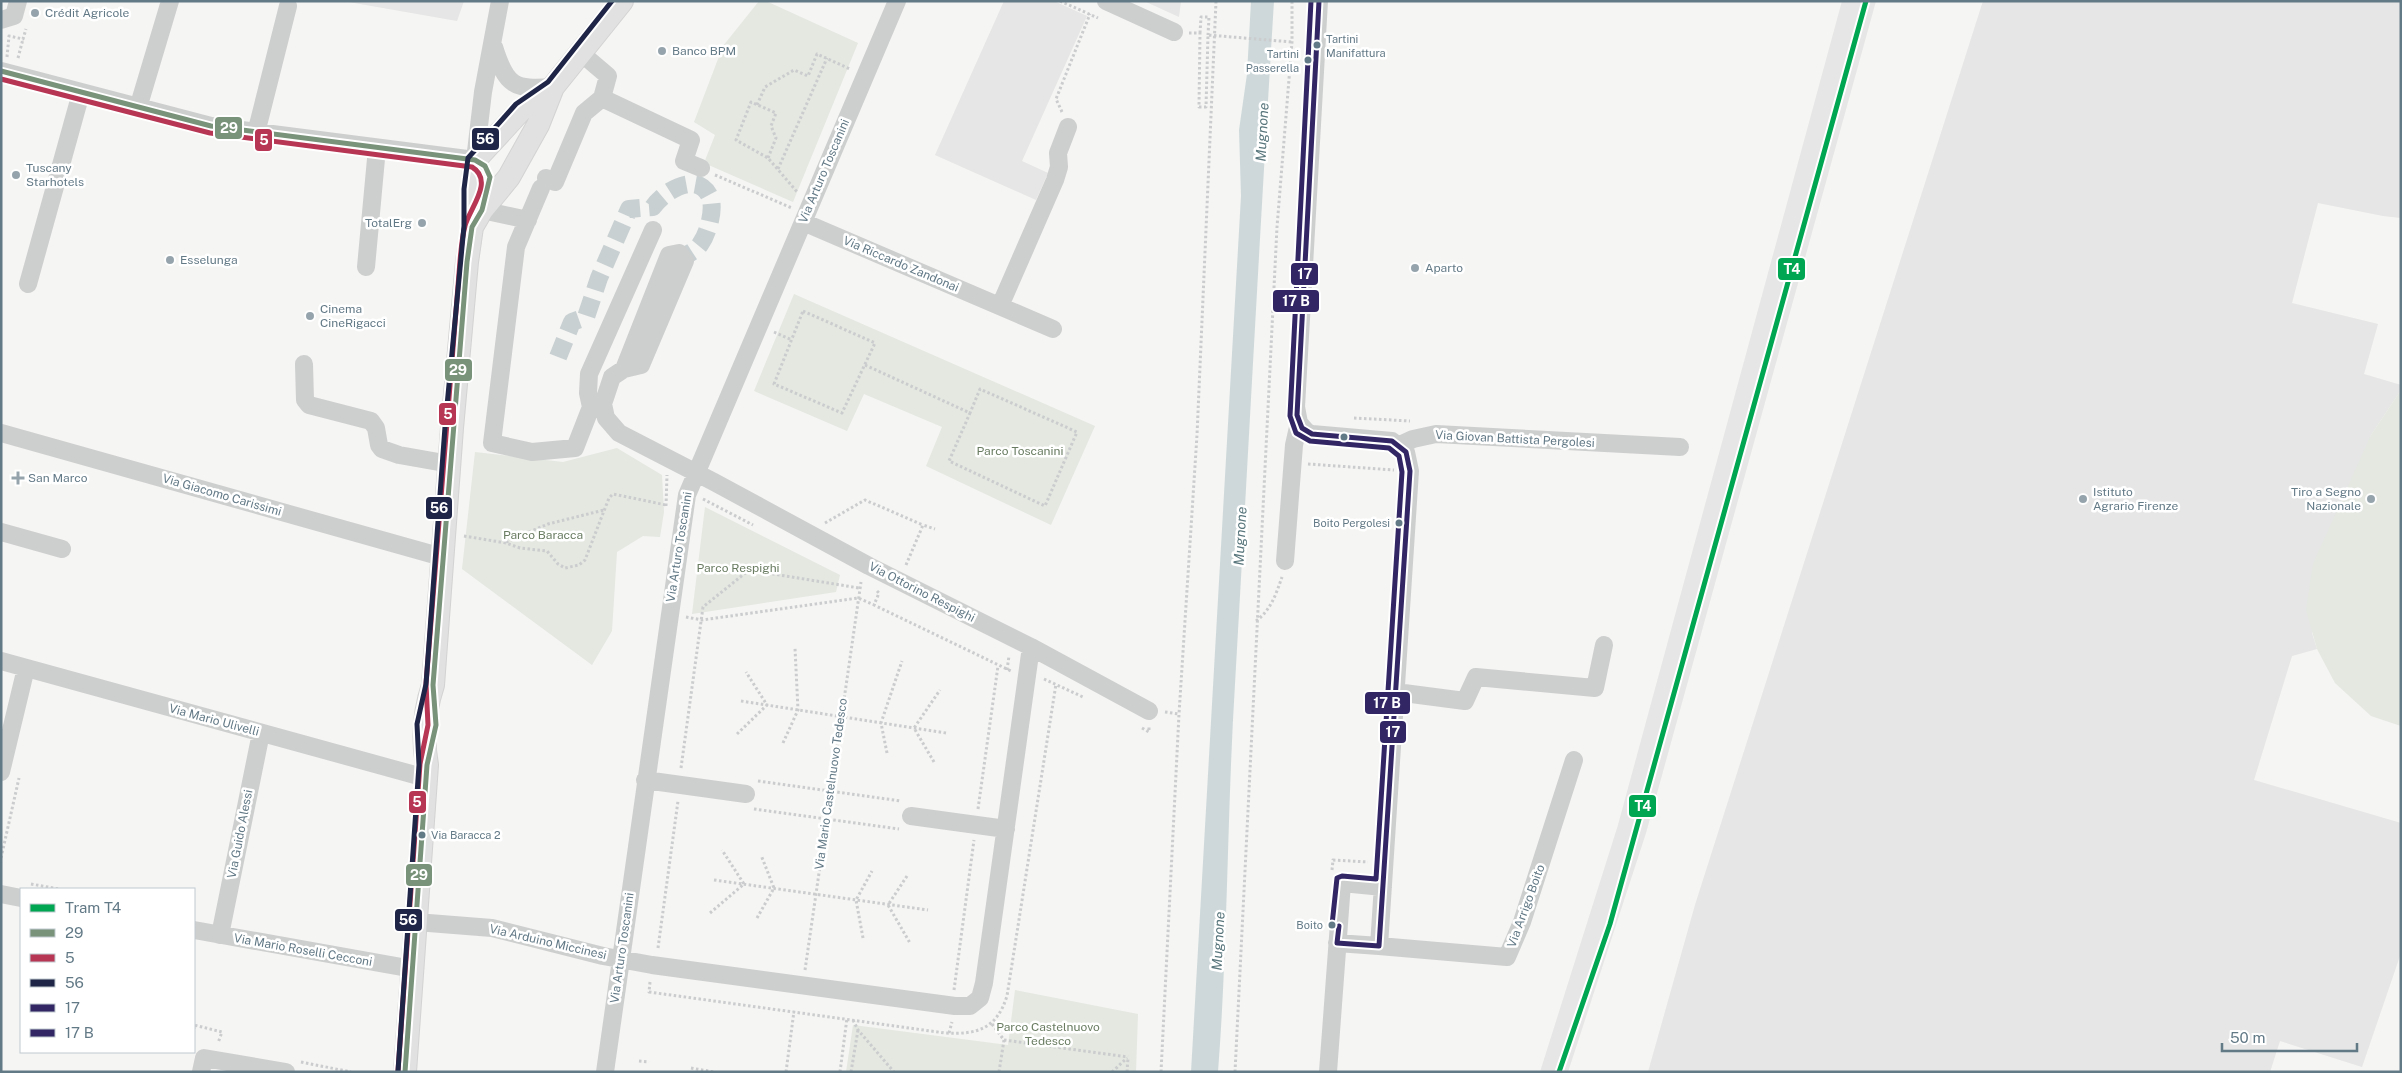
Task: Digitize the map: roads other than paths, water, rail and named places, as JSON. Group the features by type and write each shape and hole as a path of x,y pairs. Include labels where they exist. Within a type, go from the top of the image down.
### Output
{"main road":[{"path":"405,1072 427,771 423,743 426,706 433,685 467,262 477,219 490,177 485,166 475,160 521,110 553,87 622,1"},
{"path":"477,219 509,177 538,125 553,87"}],"street":[{"path":"1,20 14,16 18,1"},
{"path":"138,108 170,1"},
{"path":"4,64 81,93 211,126 475,160 483,92 500,1"},
{"name":"Via Arturo Toscanini","path":"605,1072 684,507 696,472 897,1"},
{"path":"1319,1 1296,407 1299,423 1307,432 1312,434 1387,439 1400,446 1407,456 1410,472 1379,946"},
{"path":"1099,5 1174,32"},
{"path":"256,133 288,6"},
{"path":"493,45 502,72 514,85 529,89 553,87"},
{"path":"581,53 608,76 602,98 584,113 555,182 544,183 516,247 492,443 532,452 575,448 591,407 612,377 624,369 641,365 685,261 682,256 673,252 669,255 624,369"},
{"path":"28,284 81,93"},
{"path":"602,98 691,140 684,161 701,168"},
{"path":"1000,306 1055,180 1059,168 1058,153 1068,127"},
{"path":"366,267 377,148"},
{"name":"Via Riccardo Zandonai","path":"804,218 1053,329"},
{"path":"477,219 528,220"},
{"path":"596,400 588,393 590,374 654,230"},
{"path":"640,260 663,270"},
{"path":"304,364 305,400 309,405 371,421 376,428 379,445 389,452 450,464"},
{"name":"Via Ottorino Respighi","path":"596,400 606,418 619,433 696,472 868,566 1031,647 1149,711"},
{"path":"1285,561 1295,433 1299,423"},
{"name":"Via Giacomo Carissimi","path":"1,432 442,557"},
{"name":"Via Giovan Battista Pergolesi","path":"1400,446 1413,438 1436,434 1680,447"},
{"path":"1,532 62,549"},
{"path":"1396,692 1465,701 1476,677 1595,688 1604,645"},
{"path":"620,959 804,978 955,1006 967,1007 973,1005 982,995 984,983 1031,647"},
{"name":"Via Mario Ulivelli","path":"1,661 261,733 427,771"},
{"path":"1,772 26,668"},
{"name":"Via Guido Alessi","path":"220,935 261,733"},
{"name":"Via Arrigo Boito","path":"1338,943 1507,958 1522,922 1574,760"},
{"path":"645,780 748,794"},
{"path":"905,816 972,834 1006,829"},
{"path":"1328,1072 1342,883 1383,887"},
{"path":"1,894 20,898"},
{"name":"Via Arduino Miccinesi","path":"416,922 492,928 620,959"},
{"name":"Via Mario Roselli Cecconi","path":"195,930 412,969"},
{"path":"201,1072 204,1058 286,1072"}],"water":[{"name":"Mugnone","path":"1251,1 1274,1 1232,732 1221,1024 1218,1072 1191,1072 1241,196 1239,130 1247,74"}],"tunnel":[{"path":"558,357 572,322 586,317 599,278 629,209 653,207 665,195 681,186 698,185 705,189 710,197 712,208 710,221 704,239 693,251 683,257"}],"tram line":[{"name":"T4","path":"1559,1072 1610,924 1866,1"}],"place":[{"name":"Crédit Agricole","path":"35,13"},
{"name":"Tartini Manifattura","path":"1317,45"},
{"name":"Banco BPM","path":"662,51"},
{"name":"Tartini Passerella","path":"1308,60"},
{"name":"Tuscany Starhotels","path":"16,175"},
{"name":"TotalErg","path":"422,223"},
{"name":"Esselunga","path":"170,260"},
{"name":"Aparto","path":"1415,268"},
{"name":"Cinema CineRigacci","path":"310,316"},
{"name":"San Marco","path":"18,478"},
{"name":"Istituto Agrario Firenze","path":"2083,499"},
{"name":"Tiro a Segno Nazionale","path":"2371,499"},
{"name":"Boito Pergolesi","path":"1399,523"},
{"name":"Via Baracca 2","path":"422,835"},
{"name":"Boito","path":"1332,925"}],"park label":[{"name":"Parco Toscanini","path":"1020,451"},
{"name":"Parco Baracca","path":"543,535"},
{"name":"Parco Respighi","path":"738,568"},
{"name":"Parco Castelnuovo Tedesco","path":"1048,1034"}]}
